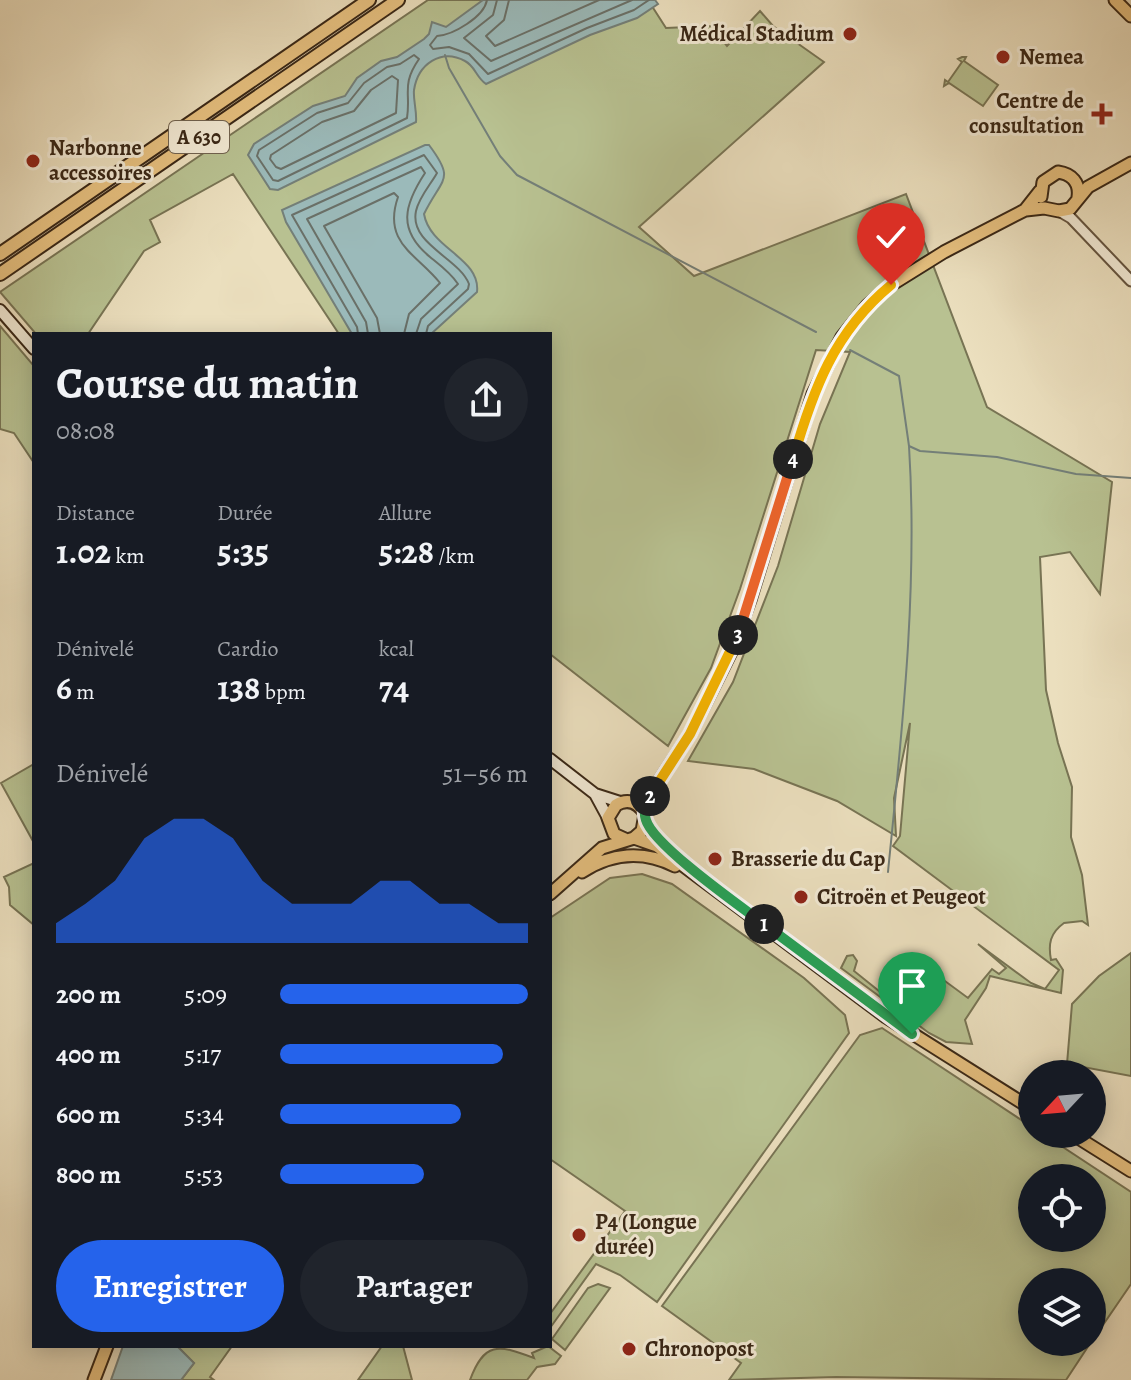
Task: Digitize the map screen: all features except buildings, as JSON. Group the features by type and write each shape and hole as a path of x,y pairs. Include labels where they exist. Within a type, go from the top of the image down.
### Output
{"highway":[{"name":"A 630","path":"0,254 369,0"},
{"name":"A 630","path":"0,274 398,0"}],"main road":[{"path":"1115,0 1131,16"},
{"path":"1025,210 1070,209 1100,179 1131,163"},
{"path":"552,892 602,848 642,831 652,792 700,715 741,627 813,394 842,337 867,306 891,285 944,252 1025,210 1043,182 1052,174 1100,179"},
{"path":"1072,177 1078,186 1078,199"},
{"path":"1040,191 1043,202 1055,210"},
{"path":"0,310 32,347"},
{"path":"552,892 593,848 612,808 648,787 700,715"},
{"path":"552,761 595,794 639,806 660,842 722,893 886,1017 1018,1100"},
{"path":"595,794 614,834 657,846 722,893"},
{"path":"552,893 585,870 624,856 655,857 709,884"},
{"path":"1094,1148 1131,1171"},
{"path":"87,1380 98,1348"},
{"path":"94,1380 106,1348"}],"street":[{"path":"1078,199 1081,230"},
{"path":"1055,210 1071,218 1131,281"}],"green space":[{"path":"428,0 648,0 666,28 711,26 727,46 760,11 773,26 824,62 639,227 694,276 906,194 987,407 1112,482 1100,594 1070,552 1040,557 1046,690 1072,787 1071,837 1082,875 1088,925 1082,921 1064,923 1051,939 1051,960 1056,959 1063,970 1061,993 990,976 986,988 965,1020 972,1044 946,1042 929,1033 841,968 847,956 853,955 857,961 854,971 894,1003 914,980 919,983 930,970 968,998 992,969 999,974 1006,968 978,944 1031,983 1045,989 1059,970 893,846 900,836 910,723 894,798 896,836 837,801 754,769 688,761 733,682 778,566 820,424 850,352 816,350 740,589 711,668 668,746 552,656 552,332 338,332 233,174 150,220 160,242 144,251 89,332 34,332 0,292"},
{"path":"966,57 964,61 998,85 983,106 949,83 944,86 945,80 948,82 962,62 958,59"},
{"path":"0,326 32,364 32,460 14,433 0,429"},
{"path":"32,765 32,839 1,783"},
{"path":"32,864 32,923 10,905 9,887 4,877"},
{"path":"642,874 672,884 804,978 845,1015 849,1033 657,1302 620,1275 596,1264 552,1325 552,1311 625,1211 552,1160 552,917 610,878"},
{"path":"1131,953 1131,1076 1106,1071 1106,1060 1067,1060 1072,1004 1099,976"},
{"path":"882,1028 1018,1118 1018,1148 1064,1148 1089,1164 1018,1164 1018,1252 1106,1252 1106,1176 1131,1192 1131,1284 1106,1321 1106,1268 1018,1268 1018,1356 1082,1356 1066,1380 836,1377 729,1380 741,1363 662,1306 860,1035"},
{"path":"598,1284 610,1288 565,1350 552,1339 588,1288"},
{"path":"179,1348 231,1348 210,1377 214,1380 181,1380 194,1363"},
{"path":"381,1348 404,1348 412,1380 358,1380"},
{"path":"551,1348 561,1356 555,1364 537,1367 527,1380 470,1380 487,1353 502,1349 534,1358 532,1353"}],"water":[{"path":"483,0 655,0 658,4 637,18 590,35 486,84 471,66 456,57 447,56 432,61 416,81 416,122 278,190 270,189 248,155 254,144 313,106 345,96 357,78 381,61 397,57 424,39 432,22 446,27"},
{"path":"429,145 444,173 441,185 424,214 435,236 471,270 477,292 433,332 351,332 286,222 282,210"},
{"path":"122,1348 179,1348 194,1363 181,1380 111,1380"}],"waterway":[{"path":"445,55 449,68 500,156 517,175 816,332"},
{"path":"850,350 899,376 909,446 920,451 997,457 1076,474 1131,478"},
{"path":"888,872 910,606 909,446"}],"place":[{"name":"Médical Stadium","path":"850,34"},
{"name":"Nemea","path":"1003,57"},
{"name":"Centre de consultation","path":"1102,114"},
{"name":"Narbonne accessoires","path":"33,161"},
{"name":"Brasserie du Cap","path":"715,859"},
{"name":"Citroën et Peugeot","path":"801,897"},
{"name":"P4 (Longue durée)","path":"579,1235"},
{"name":"Chronopost","path":"629,1349"}],"route":[{"path":"891,285 853,321 821,374 731,652 690,734 652,792 645,814 649,827 660,842 722,893 912,1034"}]}
